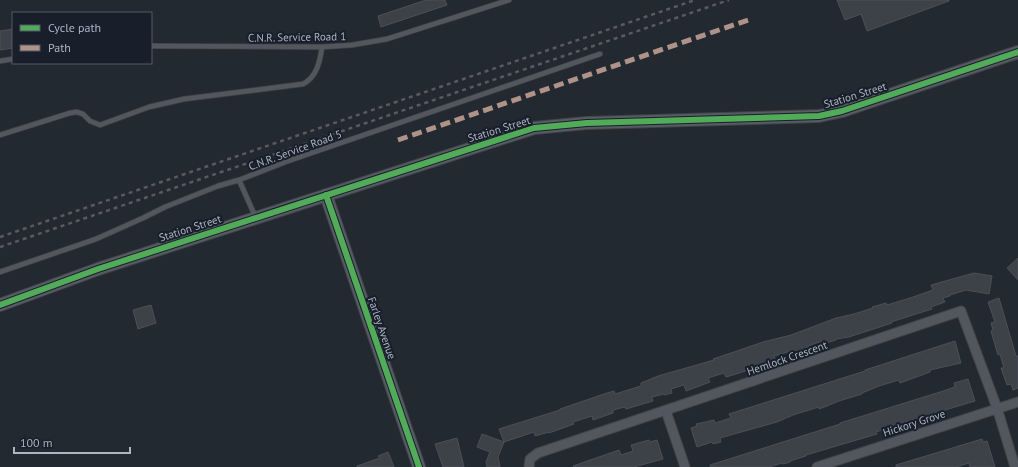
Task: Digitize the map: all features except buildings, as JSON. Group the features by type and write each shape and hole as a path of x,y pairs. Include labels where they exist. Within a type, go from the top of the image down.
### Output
{"street":[{"name":"Station Street","path":"0,305 98,269 534,128 587,124 819,116 842,111 1018,52"},
{"name":"Farley Avenue","path":"326,195 419,467"},
{"name":"Hemlock Crescent","path":"529,467 530,459 538,453 961,311 997,408"},
{"name":"Hickory Grove","path":"817,467 1018,402"},
{"path":"997,408 1015,467"},
{"path":"666,411 685,467"}],"lane":[{"name":"C.N.R. Service Road 1","path":"152,46 322,47 352,45 387,39 508,0"},
{"path":"0,135 70,113 77,112 83,114 90,121 100,125 148,107 184,99 303,84 314,75 320,59 322,47"},
{"name":"C.N.R. Service Road 5","path":"0,272 96,238 218,186 600,54"},
{"path":"0,62 12,59"},
{"path":"239,180 256,218"}],"railway":[{"path":"0,237 695,0"},
{"path":"0,247 729,0"}],"marked path":[{"path":"398,140 751,19"}],"cycle path":[{"path":"0,305 98,269 534,128 587,123 819,116 842,111 1018,52"},
{"path":"326,195 419,467"}]}
